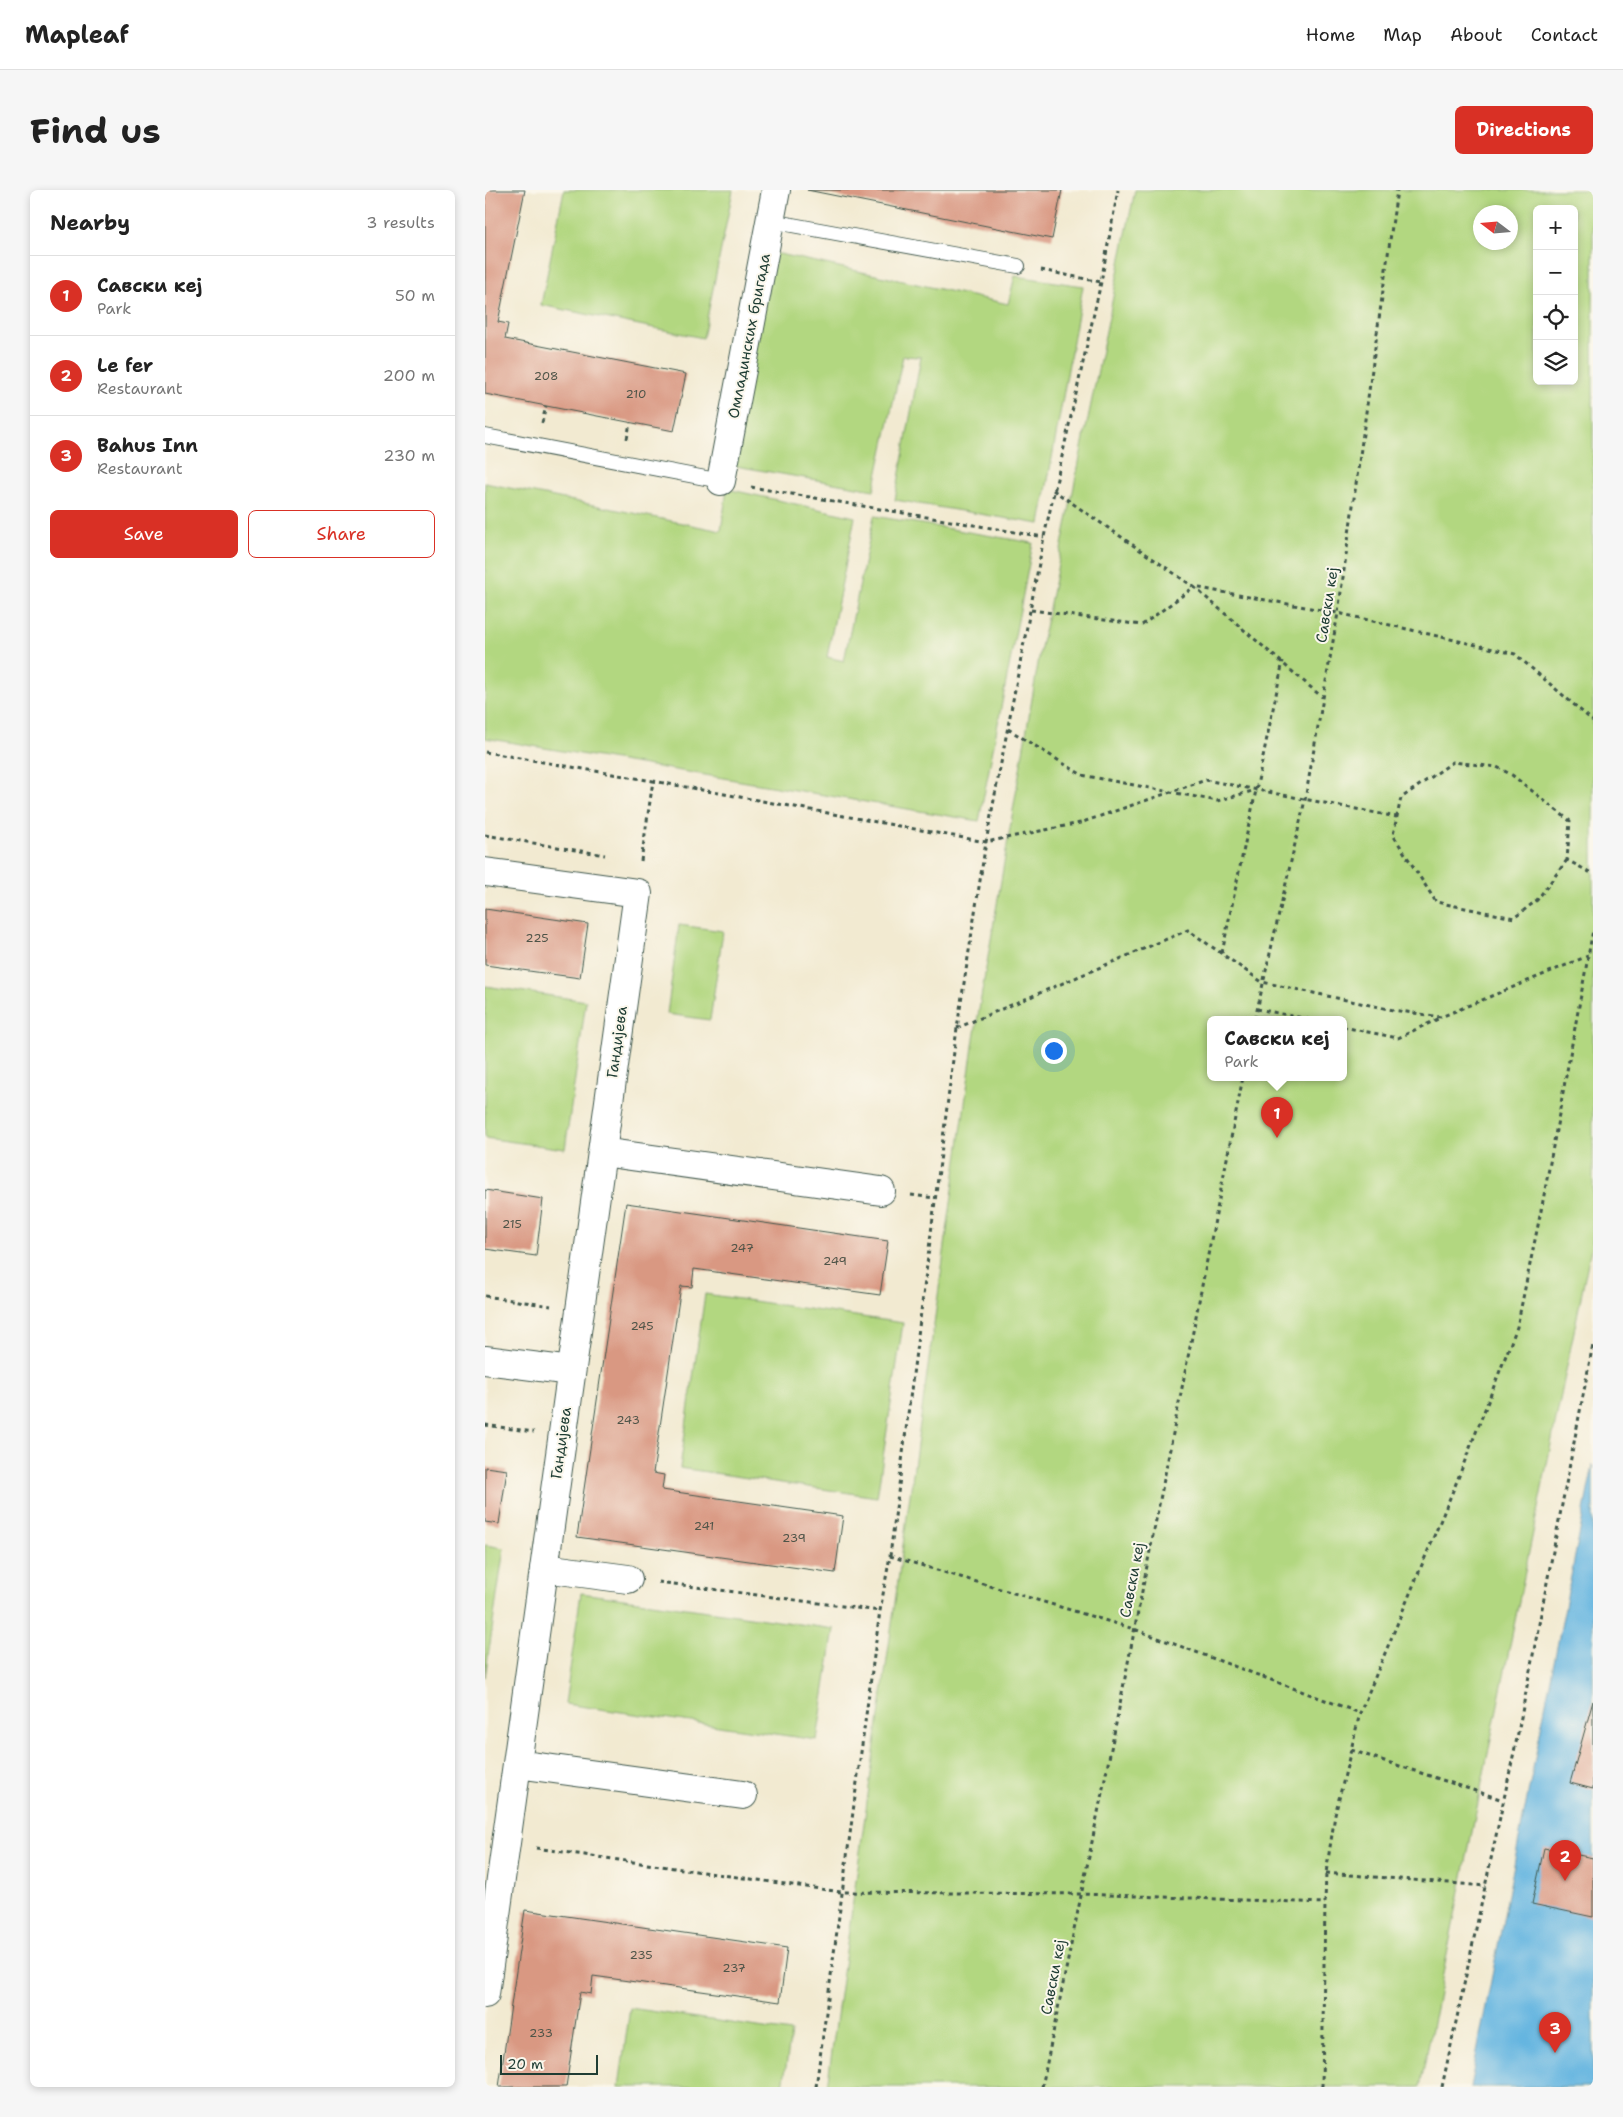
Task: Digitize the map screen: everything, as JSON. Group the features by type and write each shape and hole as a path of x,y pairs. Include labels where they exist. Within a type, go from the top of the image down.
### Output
{"street":[{"name":"Омладинских бригада","path":"721,481 776,190"},
{"name":"Гандијева","path":"485,872 638,893 506,1844 489,1935 485,1994"},
{"path":"602,1152 881,1191"},
{"path":"485,1360 571,1371"},
{"path":"544,1568 628,1578"},
{"path":"517,1764 743,1795"}],"lane":[{"path":"771,221 1018,266"},
{"path":"485,436 721,481"}],"path":[{"path":"816,2087 880,1611 890,1556 957,1028 986,842 1053,490 1101,282 1119,190"},
{"name":"Савски кеј","path":"1256,1016 1305,800 1338,613 1397,190"},
{"path":"1018,266 1101,282"},
{"path":"721,481 1044,537"},
{"path":"1053,490 1194,587 1323,697"},
{"path":"1031,610 1142,625 1194,587 1338,613 1515,654 1593,721"},
{"path":"1222,953 1283,661"},
{"path":"1008,729 1082,776 1217,801 1256,790"},
{"path":"485,752 986,842 1080,823 1207,780 1397,816"},
{"path":"1453,762 1497,767 1511,775 1570,822 1567,860 1537,900 1514,918 1436,902 1393,835 1401,798 1453,762"},
{"path":"632,860 642,861 653,781"},
{"path":"485,835 613,856"},
{"path":"1567,860 1593,874"},
{"path":"957,1028 1188,930 1262,982 1393,1010 1441,1017"},
{"path":"1322,2087 1326,1873 1335,1815 1360,1713 1457,1481 1517,1327 1542,1206 1593,930"},
{"path":"1347,1028 1398,1038 1441,1017 1588,956"},
{"path":"1257,1009 1293,1016"},
{"name":"Савски кеј","path":"1042,2087 1242,1081"},
{"path":"485,1296 580,1310"},
{"path":"1442,2087 1517,1738 1593,1344"},
{"path":"485,1425 561,1437"},
{"path":"890,1556 1134,1629 1360,1713"},
{"path":"628,1578 880,1611"},
{"path":"1351,1750 1503,1800"},
{"path":"506,1844 841,1892 1081,1894 1325,1903"},
{"path":"1326,1873 1486,1886"}],"green space":[{"path":"564,190 733,190 703,338 541,305"},
{"path":"1135,190 1593,190 1593,1238 1420,2087 827,2087 974,1039 1040,652"},
{"path":"775,253 1008,304 1015,276 1083,286 1040,524 895,500 921,357 903,356 874,490 730,465"},
{"path":"485,483 721,531 727,489 855,517 827,657 844,661 874,516 1033,543 979,821 485,738"},
{"path":"679,925 723,931 710,1020 667,1014"},
{"path":"485,986 586,1001 565,1149 485,1138"},
{"path":"705,1294 903,1323 877,1497 680,1468"},
{"path":"485,1545 504,1548 485,1677"},
{"path":"581,1593 834,1629 817,1740 565,1704"},
{"path":"630,2008 791,2032 783,2087 619,2087"}],"water":[{"path":"1593,1465 1593,2087 1470,2087"}],"building":[{"path":"485,190 525,190 498,322 508,324 505,339 686,374 674,431 485,394"},
{"path":"807,190 1062,190 1052,239"},
{"path":"485,909 588,924 580,978 485,965"},
{"path":"485,1190 543,1199 536,1256 485,1249"},
{"path":"626,1203 888,1241 880,1295 694,1269 692,1287 681,1286 653,1473 664,1475 662,1490 843,1516 835,1573 577,1537"},
{"path":"485,1467 507,1470 499,1524 485,1522"},
{"path":"1593,1701 1593,1789 1570,1783"},
{"path":"1544,1848 1593,1858 1593,1917 1532,1904"},
{"path":"525,1910 787,1948 780,2002 593,1976 591,1994 580,1992 566,2087 499,2087"}],"place":[{"name":"Савски кеј","path":"1277,1138"},
{"name":"Le fer","path":"1565,1881"},
{"name":"Bahus Inn","path":"1555,2053"}]}
